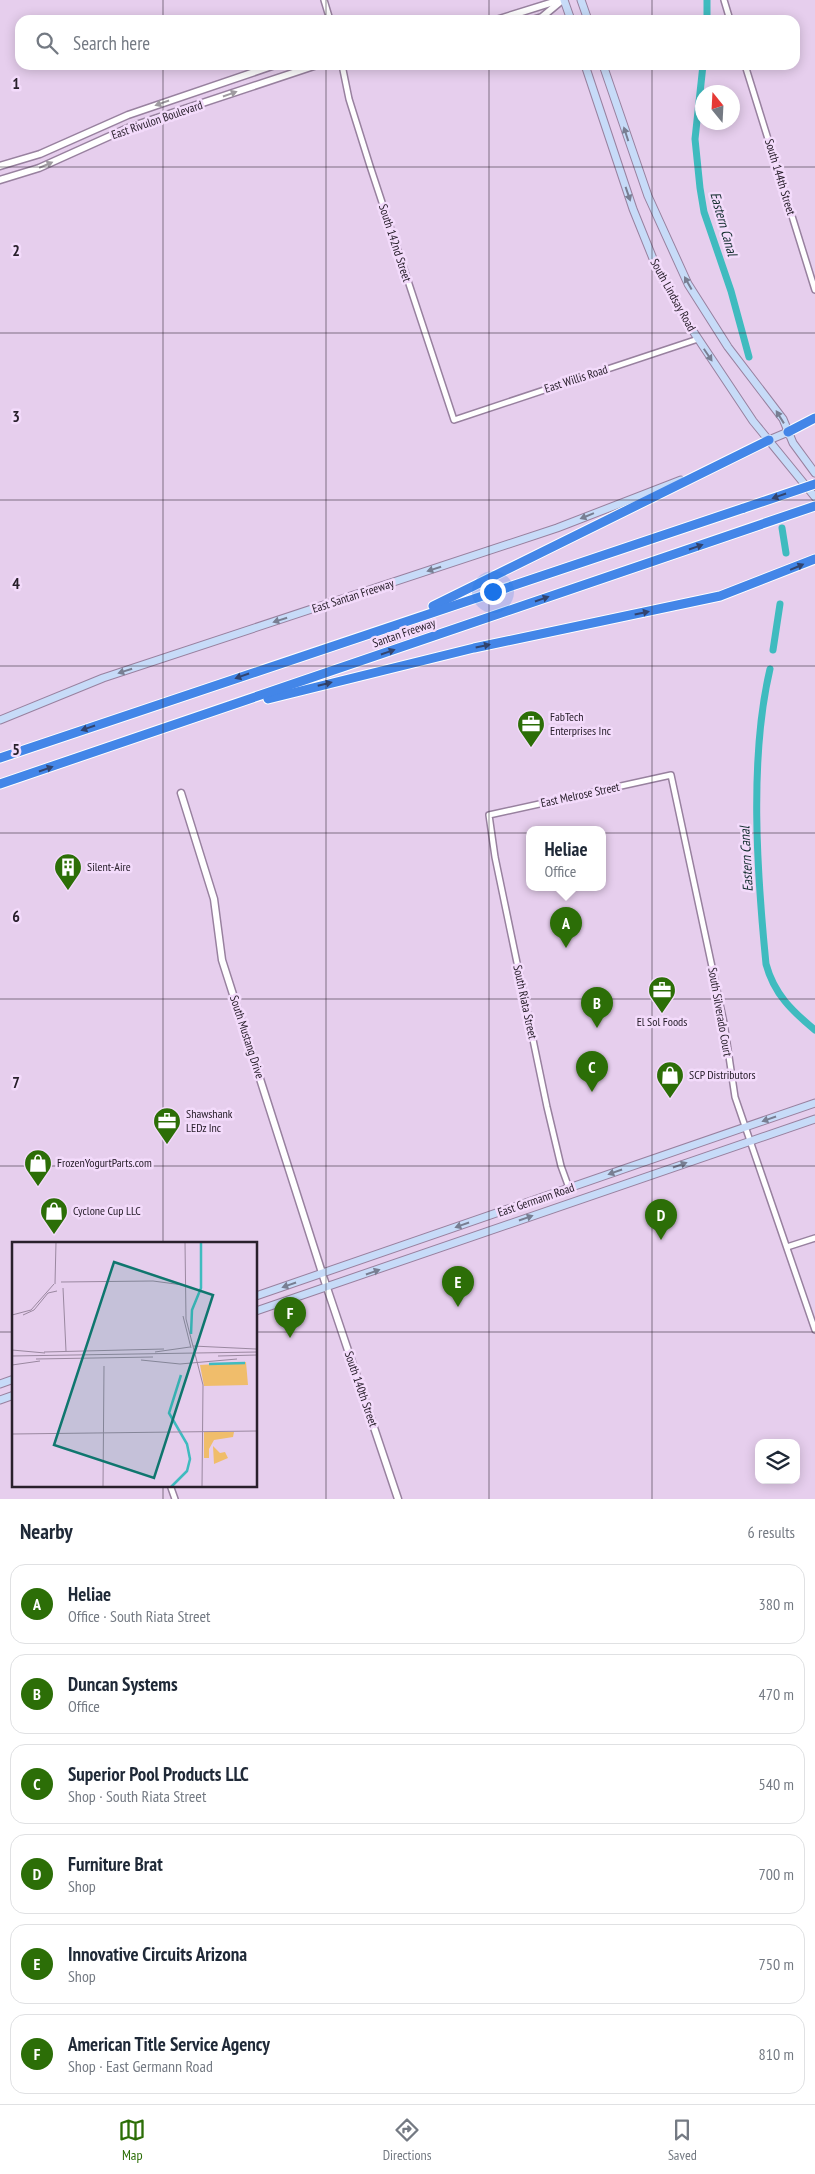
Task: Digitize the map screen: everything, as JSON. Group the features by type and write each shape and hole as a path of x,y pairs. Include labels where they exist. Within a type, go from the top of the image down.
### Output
{"highway":[{"path":"788,432 815,418"},
{"path":"404,620 769,440"},
{"name":"Santan Freeway","path":"0,758 404,620 815,484"},
{"name":"Santan Freeway","path":"0,784 815,506"},
{"path":"160,730 265,700 453,652 720,596 815,559"}],"main road":[{"path":"562,0 569,15"},
{"path":"581,0 586,15"},
{"name":"South Lindsay Road","path":"587,70 646,242 673,298 753,421 815,497"},
{"name":"South Lindsay Road","path":"605,70 637,167 670,249 688,284 717,332 783,419 793,443 815,473"},
{"path":"769,440 788,432"},
{"name":"East Santan Freeway","path":"0,720 103,678 557,528 705,470"},
{"name":"East Germann Road","path":"258,1295 323,1276 815,1103"},
{"name":"East Germann Road","path":"258,1310 815,1119"},
{"path":"0,1384 12,1380"},
{"path":"0,1400 12,1396"}],"street":[{"path":"324,0 328,15"},
{"path":"512,15 562,0"},
{"path":"543,15 562,0"},
{"path":"724,0 728,15"},
{"name":"East Rivulon Boulevard","path":"0,166 40,154 128,115 260,70"},
{"name":"East Rivulon Boulevard","path":"0,180 39,168 130,127 301,70"},
{"name":"South 142nd Street","path":"343,70 349,99 370,166 454,420"},
{"name":"South 144th Street","path":"746,70 815,290"},
{"name":"East Willis Road","path":"454,420 698,339"},
{"name":"East Melrose Street","path":"489,815 672,775"},
{"name":"South Silverado Court","path":"672,775 724,1023 732,1082 745,1127 815,1330"},
{"name":"South Mustang Drive","path":"181,793 214,899 222,960 323,1276"},
{"name":"South Riata Street","path":"489,815 497,866 547,1107 561,1166 569,1188"},
{"path":"787,1247 815,1238"},
{"name":"South 140th Street","path":"323,1276 398,1499"},
{"path":"170,1486 175,1499"}],"waterway":[{"name":"Eastern Canal","path":"707,0 707,15"},
{"name":"Eastern Canal","path":"702,70 695,139 700,188 704,212 731,291 749,357"},
{"name":"Eastern Canal","path":"782,528 786,553"},
{"name":"Eastern Canal","path":"773,650 780,604"},
{"name":"Eastern Canal","path":"770,669 763,703 757,777 758,854 766,964 769,975 779,993 799,1016 815,1030"}],"place":[{"name":"FabTech Enterprises Inc","path":"531,748"},
{"name":"Silent-Aire","path":"68,891"},
{"name":"Heliae","path":"566,948"},
{"name":"El Sol Foods","path":"662,1014"},
{"name":"Duncan Systems","path":"597,1028"},
{"name":"Superior Pool Products LLC","path":"592,1092"},
{"name":"SCP Distributors","path":"670,1099"},
{"name":"Shawshank LEDz Inc","path":"167,1145"},
{"name":"FrozenYogurtParts.com","path":"38,1187"},
{"name":"Cyclone Cup LLC","path":"54,1235"},
{"name":"Furniture Brat","path":"661,1240"},
{"name":"Innovative Circuits Arizona","path":"458,1307"},
{"name":"American Title Service Agency","path":"290,1338"}]}
